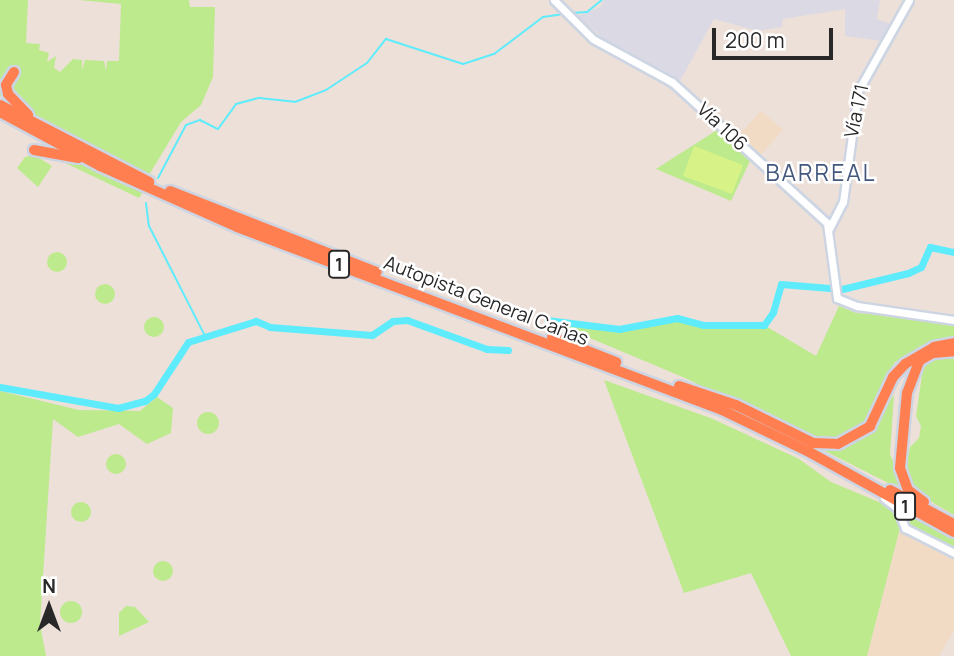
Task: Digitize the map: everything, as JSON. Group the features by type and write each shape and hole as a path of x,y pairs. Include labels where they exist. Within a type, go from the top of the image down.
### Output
{"highway":[{"path":"14,72 6,88 20,109 148,181"},
{"name":"Autopista General Cañas","path":"0,104 148,181 674,384 791,436 954,522"},
{"name":"Autopista General Cañas","path":"0,112 89,160 237,227 677,391 755,425 954,532"},
{"path":"34,150 89,160"},
{"path":"674,384 732,403 813,443 838,444 868,429 905,364 934,347 954,343"},
{"path":"954,351 929,355 913,371 899,462 908,490 954,522"}],"main road":[{"name":"Vía 171","path":"829,229 844,202 858,91 909,0"},
{"name":"Vía 106","path":"554,1 593,39 678,88 829,229"},
{"path":"829,229 837,298 857,306 954,320"},
{"path":"856,479 894,505 903,526 954,553"},
{"path":"903,526 911,513 931,519"}],"shaded area":[{"path":"604,0 880,0 877,19 891,24 881,41 845,36 845,9 783,19 782,27 758,31 714,19 680,81 605,40 578,16 600,7"},
{"path":"761,111 783,130 759,157 737,137"},
{"path":"900,528 954,557 954,630 939,656 867,656"}],"green space":[{"path":"0,0 28,0 26,43 40,44 39,50 49,53 47,62 56,56 54,68 60,72 73,59 82,60 82,70 85,60 104,61 106,71 107,61 119,61 121,4 79,0 189,0 190,7 215,7 213,77 201,105 181,122 149,175 0,96"},
{"path":"717,130 750,161 731,201 656,169"},
{"path":"694,146 743,165 732,194 683,176"},
{"path":"44,153 91,164 144,190 139,198"},
{"path":"34,155 52,166 38,187 17,168 25,157"},
{"path":"57,252 64,255 67,262 64,269 57,272 50,269 47,262 50,255"},
{"path":"105,284 112,287 115,294 112,301 105,304 98,301 95,294 98,287"},
{"path":"839,306 856,313 940,320 954,324 954,339 922,345 894,363 867,423 839,439 807,436 685,378 547,320 619,329 677,318 703,325 764,325 816,356"},
{"path":"154,317 161,320 164,327 161,334 154,337 147,334 144,327 147,320"},
{"path":"954,356 954,515 918,494 910,484 906,465 910,447 919,438 921,426 916,416 923,368 935,358"},
{"path":"604,380 713,419 799,459 831,482 891,507 900,528 867,656 791,656 751,573 684,593"},
{"path":"0,391 79,410 140,411 157,397 173,408 171,433 147,444 119,424 78,437 53,419 40,624 46,656 0,656"},
{"path":"894,395 890,454 906,492 817,447 839,448 860,440"},
{"path":"208,412 216,415 219,423 216,431 208,434 200,431 197,423 200,415"},
{"path":"116,454 123,457 126,464 123,471 116,474 109,471 106,464 109,457"},
{"path":"81,502 88,505 91,512 88,519 81,522 74,519 71,512 74,505"},
{"path":"911,516 954,537 954,549 909,526"},
{"path":"159,561 167,561 173,571 167,581 159,581 153,575 153,567"},
{"path":"71,601 79,604 82,612 79,620 71,623 63,620 60,612 63,604"},
{"path":"126,606 135,607 149,622 119,636 119,613"}],"waterway":[{"path":"573,13 587,12 602,0"},
{"path":"158,178 186,125 200,120 218,129 236,104 259,98 295,102 326,90 367,63 386,39 463,64 494,54 543,17 564,14"},
{"path":"146,203 149,226 205,336"},
{"path":"547,320 619,329 677,318 703,325 764,325 773,312 781,284 842,289 908,273 921,267 930,247 954,252"},
{"path":"0,387 118,408 145,401 154,394 188,342 256,321 270,327 372,335 393,321 407,320 487,349 508,350"}],"district":[{"name":"BARREAL","path":"821,172"}]}
